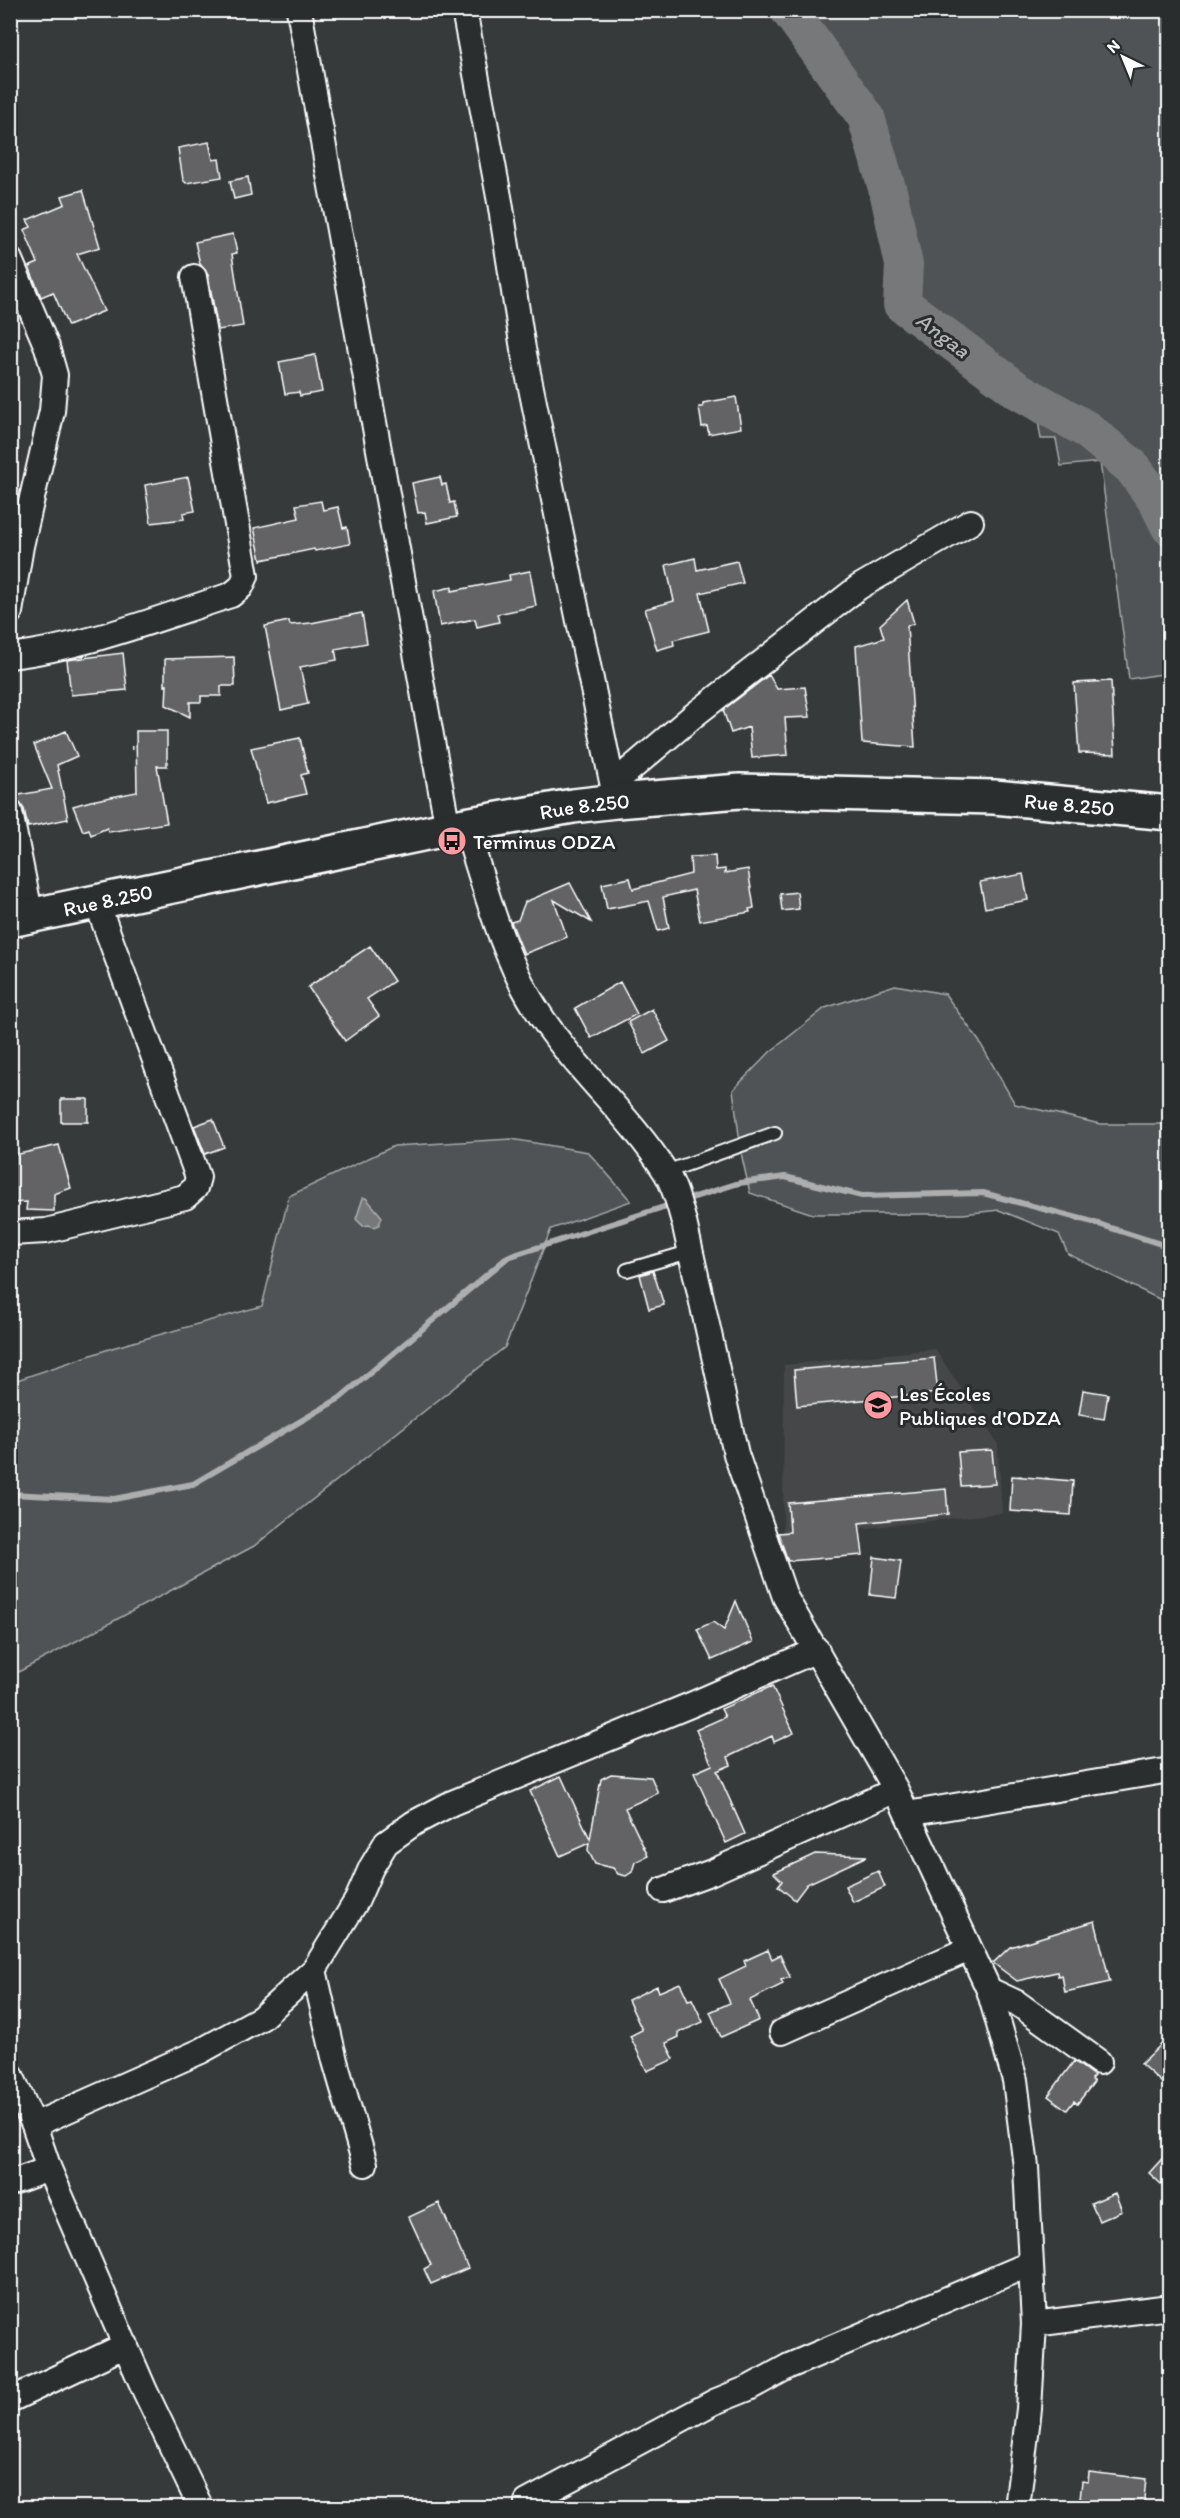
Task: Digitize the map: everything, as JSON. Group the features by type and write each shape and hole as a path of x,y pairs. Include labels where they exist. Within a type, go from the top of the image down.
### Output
{"highway":[{"name":"Rue 8.250","path":"21,918 457,827 573,806 614,793 740,791 994,797 1170,813"}],"street":[{"path":"298,10 457,827 510,958 533,1006 562,1048 666,1172 676,1196 736,1454 785,1597 896,1790 989,1990 1015,2080 1026,2167 1034,2324 1029,2409 1017,2508"},
{"path":"464,10 500,202 523,349 614,793"},
{"path":"10,260 47,347 55,375 52,411 21,546 10,612"},
{"path":"10,656 38,653 107,634 231,595 241,587 246,576 194,277"},
{"path":"614,793 711,702 859,587 971,522"},
{"path":"10,812 21,918"},
{"path":"10,1233 46,1231 185,1197 198,1184 198,1177 97,903"},
{"path":"34,2125 201,2050 261,2018 314,1970 357,1900 371,1868 386,1843 414,1823 452,1803 693,1704 817,1650"},
{"path":"907,1814 1170,1770"},
{"path":"663,1890 712,1872 896,1790"},
{"path":"782,2032 969,1949"},
{"path":"314,1970 335,2061 365,2163"},
{"path":"989,1990 1017,2003 1099,2062"},
{"path":"10,2073 145,2391 201,2508"},
{"path":"10,2183 49,2169"},
{"path":"527,2502 714,2402 748,2388 799,2361 1030,2264"},
{"path":"1034,2324 1170,2307"},
{"path":"10,2400 126,2345"}],"lane":[{"path":"666,1172 775,1133"},
{"path":"627,1270 689,1252"}],"shaded area":[{"path":"789,11 1169,11 1169,673 1129,679 1100,462 1061,466 1056,439 1041,439 1036,408 1017,390 902,304 904,265 889,195 866,117"},
{"path":"895,985 945,994 979,1041 1015,1104 1100,1124 1169,1124 1169,1304 1068,1254 1059,1234 999,1210 963,1214 813,1214 750,1193 742,1157 733,1090 770,1052 825,1008"},
{"path":"511,1139 588,1152 631,1201 551,1229 505,1347 254,1546 11,1676 11,1382 112,1348 262,1306 289,1196 394,1146"},
{"path":"363,1198 366,1198 382,1217 379,1225 363,1226 356,1219"},
{"name":"Les Écoles Publiques d'ODZA","path":"935,1349 998,1444 1002,1513 783,1537 784,1365"}],"building":[{"path":"209,142 213,160 219,159 222,177 186,183 183,180 178,148"},
{"path":"248,177 251,195 234,199 230,181"},
{"path":"83,190 100,247 77,254 104,311 68,326 53,292 41,297 29,267 38,263 24,230 31,227 27,220 65,204 62,196"},
{"path":"233,234 237,253 232,254 243,326 218,330 208,275 200,264 195,242"},
{"path":"315,355 322,392 300,396 299,392 285,394 279,362"},
{"path":"736,397 741,428 709,434 707,426 702,427 699,407 703,407 703,403"},
{"path":"188,477 195,511 183,513 184,519 151,523 145,485"},
{"path":"440,477 442,485 446,484 450,503 454,502 457,517 427,523 425,512 418,513 412,483"},
{"path":"321,501 323,510 338,507 343,528 347,527 350,544 261,560 254,528 299,518 296,505"},
{"path":"695,558 697,570 737,561 743,583 700,593 709,631 673,640 674,645 657,650 645,609 674,601 666,565"},
{"path":"530,571 536,606 497,614 499,622 477,627 475,619 440,626 434,591 452,587 452,591 510,580 509,575"},
{"path":"907,600 914,623 907,626 915,747 862,743 856,646 884,638 880,625"},
{"path":"362,613 367,643 335,649 337,660 300,667 308,704 281,710 265,626 289,621 290,625 311,623"},
{"path":"123,653 127,690 71,695 67,660"},
{"path":"234,657 235,686 221,686 221,696 201,696 201,702 190,702 190,717 166,705 165,659"},
{"path":"769,675 777,689 805,687 810,717 785,718 788,755 752,758 749,727 731,733 723,710"},
{"path":"1111,681 1115,754 1079,753 1074,683"},
{"path":"66,731 77,756 57,765 68,819 28,827 24,809 14,796 52,789 34,745"},
{"path":"136,731 167,731 167,766 157,766 167,823 109,832 107,828 91,835 89,829 83,831 73,806 137,792"},
{"path":"300,738 308,773 301,775 306,794 266,803 251,748"},
{"path":"715,856 716,870 725,869 725,873 748,869 754,908 749,909 750,912 700,921 694,890 663,897 669,928 658,931 649,901 607,909 602,884 630,878 633,889 691,874 690,857"},
{"path":"1023,874 1028,900 985,908 980,882"},
{"path":"570,883 591,922 554,900 567,937 524,954 511,922 518,920 525,902"},
{"path":"797,892 799,909 782,911 780,894"},
{"path":"370,946 394,981 367,999 379,1016 345,1041 308,987"},
{"path":"620,982 637,1014 591,1038 575,1008"},
{"path":"652,1009 669,1041 645,1054 628,1022"},
{"path":"61,1099 88,1099 88,1122 61,1122"},
{"path":"213,1119 224,1147 205,1154 194,1126"},
{"path":"59,1145 71,1188 54,1194 54,1211 26,1210 27,1202 10,1203 10,1156"},
{"path":"653,1271 664,1305 649,1309 640,1275"},
{"path":"934,1358 938,1393 797,1406 794,1370"},
{"path":"1083,1390 1108,1394 1104,1419 1079,1415"},
{"path":"992,1450 995,1484 961,1486 958,1452"},
{"path":"1012,1476 1073,1481 1071,1515 1010,1511"},
{"path":"946,1489 948,1514 859,1523 863,1555 788,1561 778,1533 790,1532 788,1503"},
{"path":"874,1557 901,1561 896,1598 870,1595"},
{"path":"736,1601 753,1642 712,1660 697,1629 713,1622 724,1630"},
{"path":"772,1686 794,1733 774,1742 772,1736 728,1757 731,1765 717,1771 745,1834 726,1843 694,1773 712,1765 696,1730 725,1717 721,1709"},
{"path":"611,1774 651,1777 658,1793 625,1808 648,1856 635,1862 632,1872 626,1876 618,1874 613,1868 595,1864 588,1850 589,1843 560,1856 530,1791 561,1776 590,1839 601,1779"},
{"path":"815,1854 867,1856 807,1884 795,1900 778,1886 782,1881 774,1873"},
{"path":"878,1871 885,1887 853,1902 845,1886"},
{"path":"1095,1921 1110,1982 1065,1992 1062,1975 1058,1976 1057,1972 1017,1981 993,1963 1010,1947"},
{"path":"768,1950 772,1959 780,1955 790,1977 781,1980 783,1984 750,2000 759,2020 721,2037 710,2012 730,2003 719,1979 746,1966 744,1961"},
{"path":"680,1983 688,2000 692,1999 703,2022 678,2033 679,2037 666,2043 674,2059 647,2071 630,2036 642,2030 628,2000 657,1986 659,1992"},
{"path":"1170,2036 1170,2090 1141,2064"},
{"path":"1074,2061 1094,2076 1091,2079 1094,2082 1077,2104 1074,2101 1067,2110 1048,2096"},
{"path":"1170,2150 1170,2192 1149,2173"},
{"path":"1115,2193 1122,2211 1099,2221 1091,2203"},
{"path":"439,2203 468,2268 431,2284 424,2269 431,2265 409,2217"},
{"path":"1089,2472 1146,2479 1143,2508 1086,2508 1086,2500 1080,2499 1082,2481 1088,2482"}],"waterway":[{"name":"Angaa","path":"789,10 866,117 889,195 904,265 902,304 1017,390 1086,429 1132,467 1157,501 1170,527"},
{"path":"682,1201 739,1183 785,1177 862,1196 983,1193 1089,1221 1170,1247"},
{"path":"10,1494 114,1499 193,1484 340,1398 508,1257 673,1204"}],"place":[{"name":"Terminus ODZA","path":"452,841"},
{"name":"Les Écoles Publiques d'ODZA","path":"878,1405"}]}
